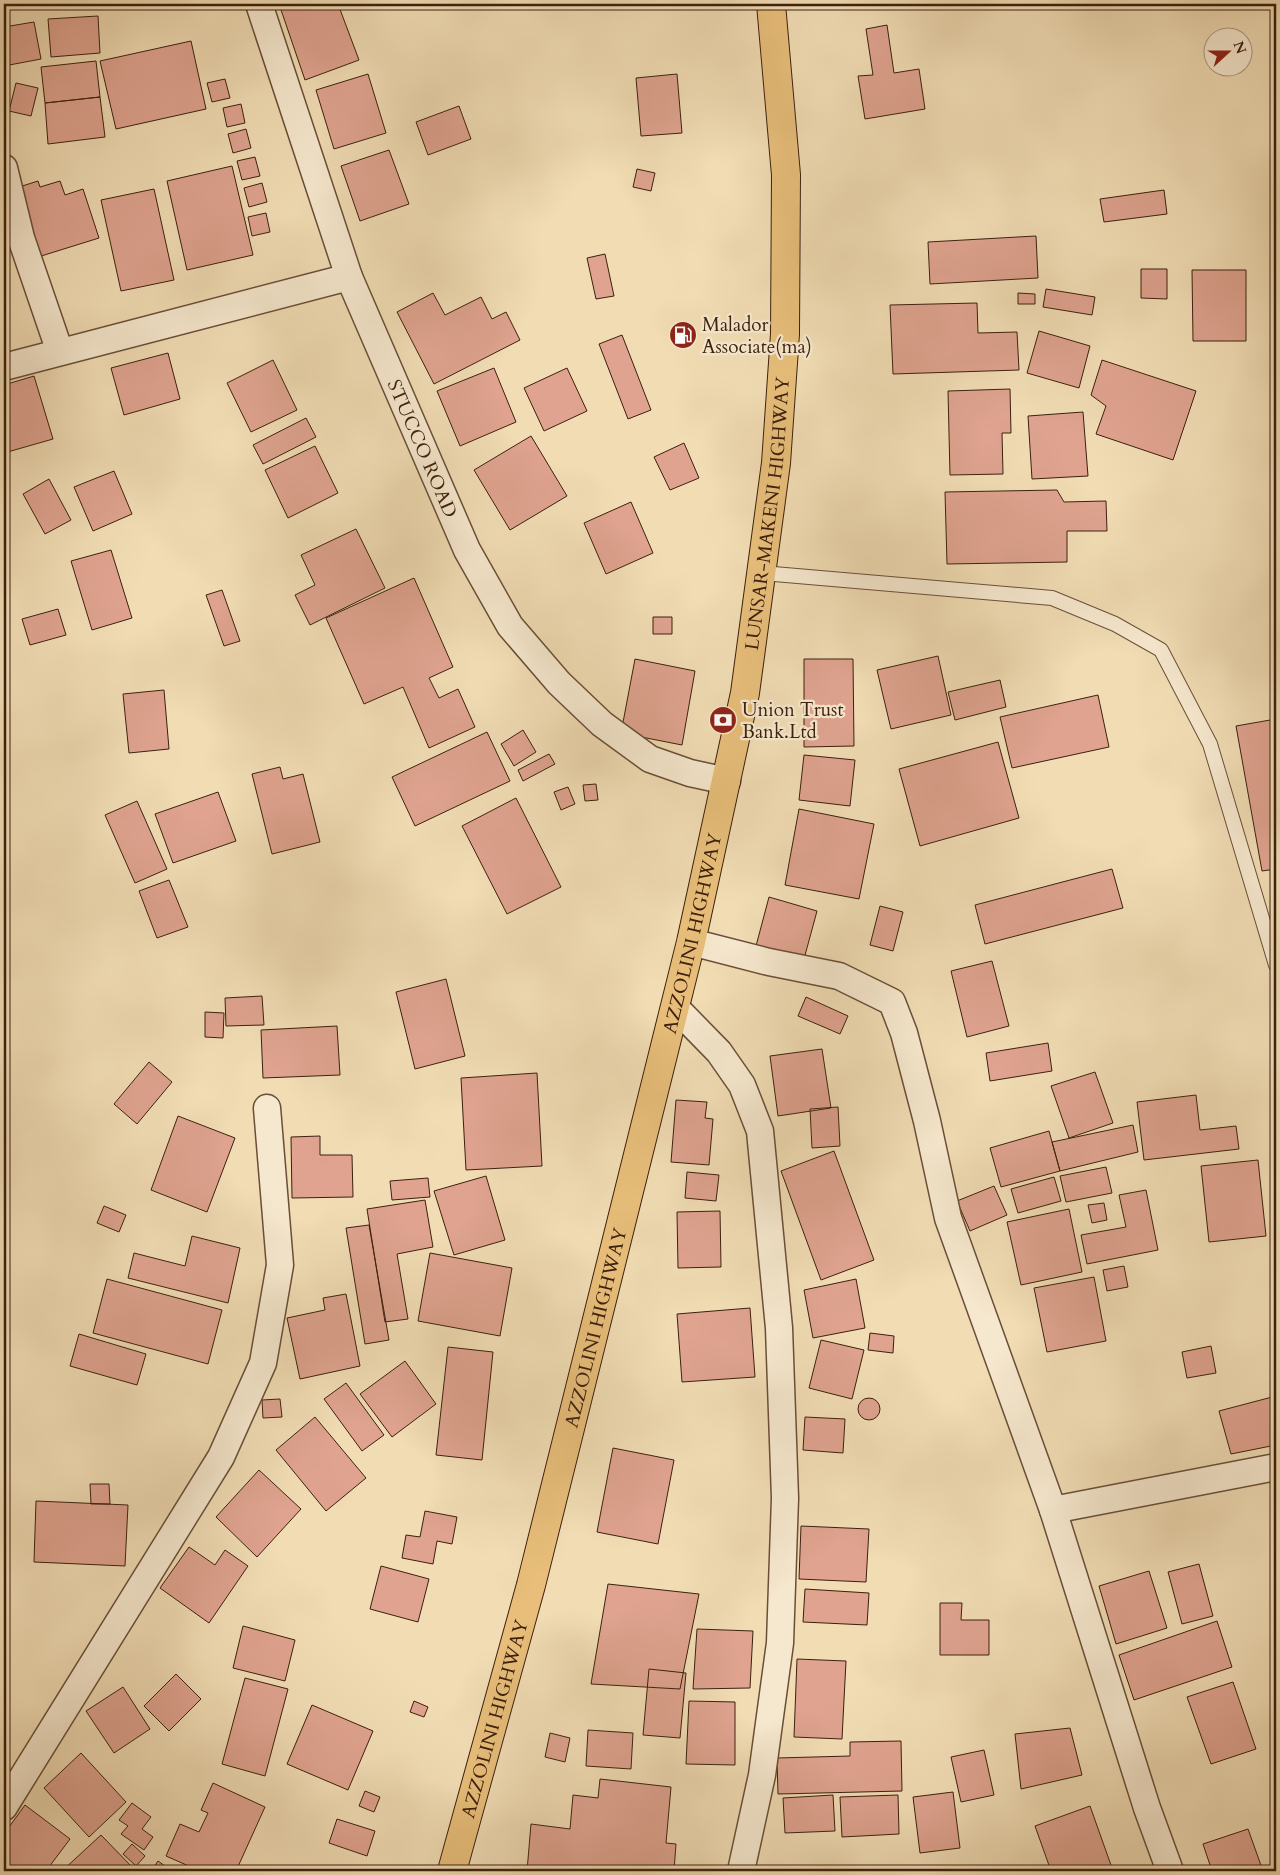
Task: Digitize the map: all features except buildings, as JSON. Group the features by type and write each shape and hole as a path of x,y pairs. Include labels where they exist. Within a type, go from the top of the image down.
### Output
{"main road":[{"name":"LUNSAR-MAKENI HIGHWAY","path":"728,781 745,693 762,573 776,463 785,334 786,175 771,4"},
{"name":"AZZOLINI HIGHWAY","path":"452,1871 534,1575 691,942 728,781"}],"street":[{"name":"STUCCO ROAD","path":"259,4 349,277 467,550 510,626 559,683 602,724 650,759 690,773 728,781"},
{"path":"4,168 22,238 60,352"},
{"path":"4,367 349,277"},
{"path":"691,942 769,962 839,976 870,989 892,1002 904,1032 928,1121 948,1218 1052,1510 1140,1790 1170,1871"},
{"path":"674,1007 724,1058 742,1085 760,1131 779,1328 784,1498 780,1644 762,1775 741,1871"},
{"path":"4,1808 221,1456 263,1363 280,1265 267,1108"},
{"path":"1052,1510 1276,1467"}],"lane":[{"path":"762,573 1052,598 1115,624 1162,650 1210,744 1276,965"}],"place":[{"name":"Malador Associate(ma)","path":"683,335"},
{"name":"Union Trust Bank.Ltd","path":"723,720"}]}
